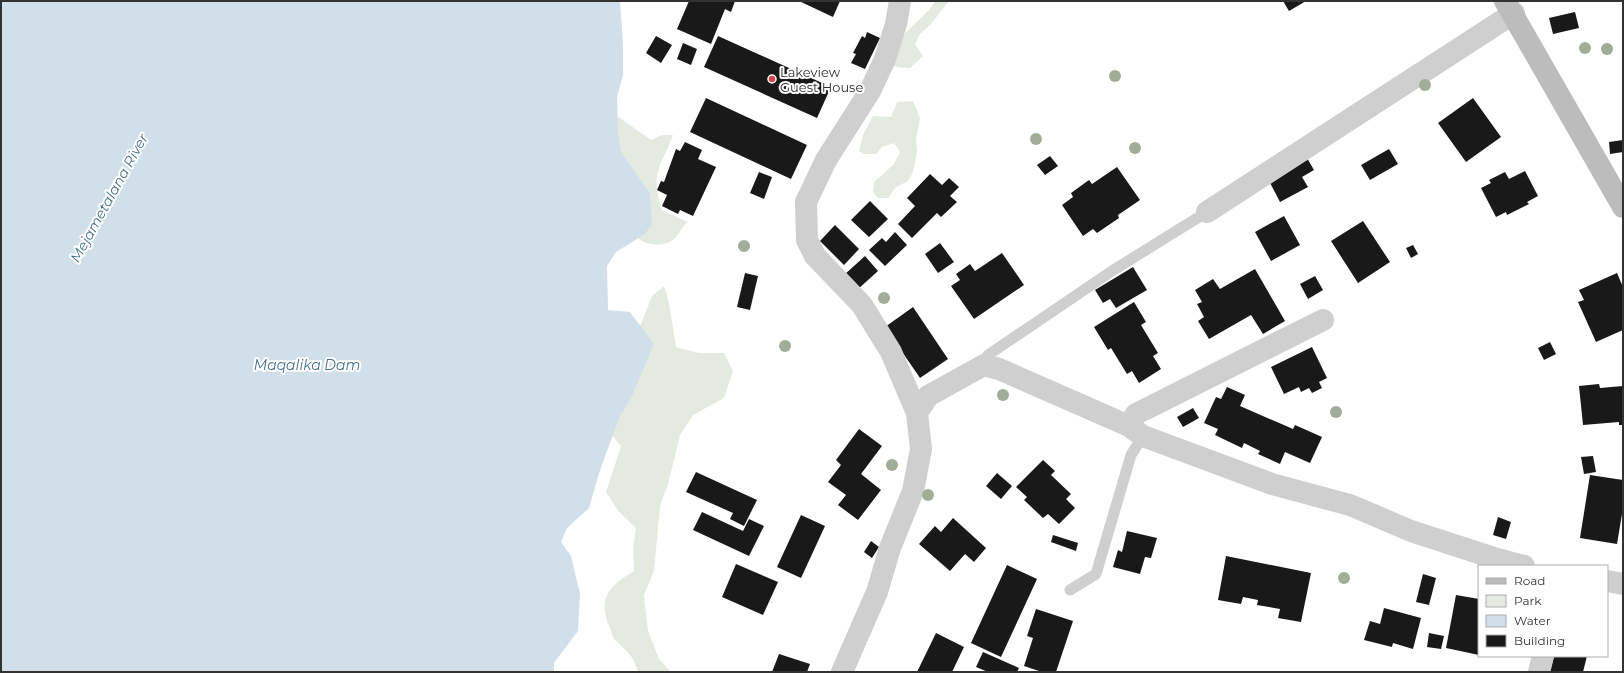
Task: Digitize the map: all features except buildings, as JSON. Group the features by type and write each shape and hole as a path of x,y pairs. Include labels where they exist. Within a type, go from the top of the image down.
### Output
{"main road":[{"path":"1510,7 1623,207"}],"street":[{"path":"842,672 878,592 890,548 913,490 921,449 917,413 891,352 862,305 815,256 807,240 806,202 826,160 870,91 885,59 896,24 900,1"},
{"path":"1207,212 1510,7"},
{"path":"1136,431 1136,414 1323,320"},
{"path":"917,413 928,396 984,365 999,369 1136,431 1272,484 1350,505 1411,531 1520,565"},
{"path":"1608,582 1623,584"},
{"path":"1539,672 1543,657"}],"lane":[{"path":"984,365 988,355 1112,271 1207,212"},
{"path":"1070,590 1096,574 1131,455 1136,431"}],"green space":[{"path":"935,1 949,1 931,24 920,34 915,44 923,56 910,68 896,67 891,62 896,42 929,10"},
{"path":"913,101 920,118 916,138 917,152 913,172 908,181 896,187 888,198 878,198 873,192 874,182 894,164 900,152 894,143 882,147 876,154 864,154 859,151 863,135 873,116 891,117 897,102"},
{"path":"617,116 651,140 662,135 673,135 658,171 658,197 662,210 688,222 670,242 656,245 639,239 639,224 603,128"},
{"path":"664,286 669,303 676,347 699,353 724,353 733,371 724,398 693,415 680,435 668,484 660,506 654,571 644,595 648,631 659,659 671,672 638,672 632,657 615,640 606,616 605,607 608,593 619,581 634,571 633,547 636,528 619,512 606,492 621,446 607,429 634,342 652,296"}],"water":[{"name":"Maqalika Dam","path":"1,1 620,1 623,45 623,75 617,97 618,132 621,152 650,193 652,224 645,234 616,252 607,266 608,310 630,312 654,344 631,398 619,418 599,473 589,508 567,528 561,542 571,556 580,594 578,631 554,663 554,672 1,672"}],"place":[{"name":"Lakeview Guest House","path":"772,79"}],"water label":[{"name":"Mejametalana River","path":"109,198"}]}
